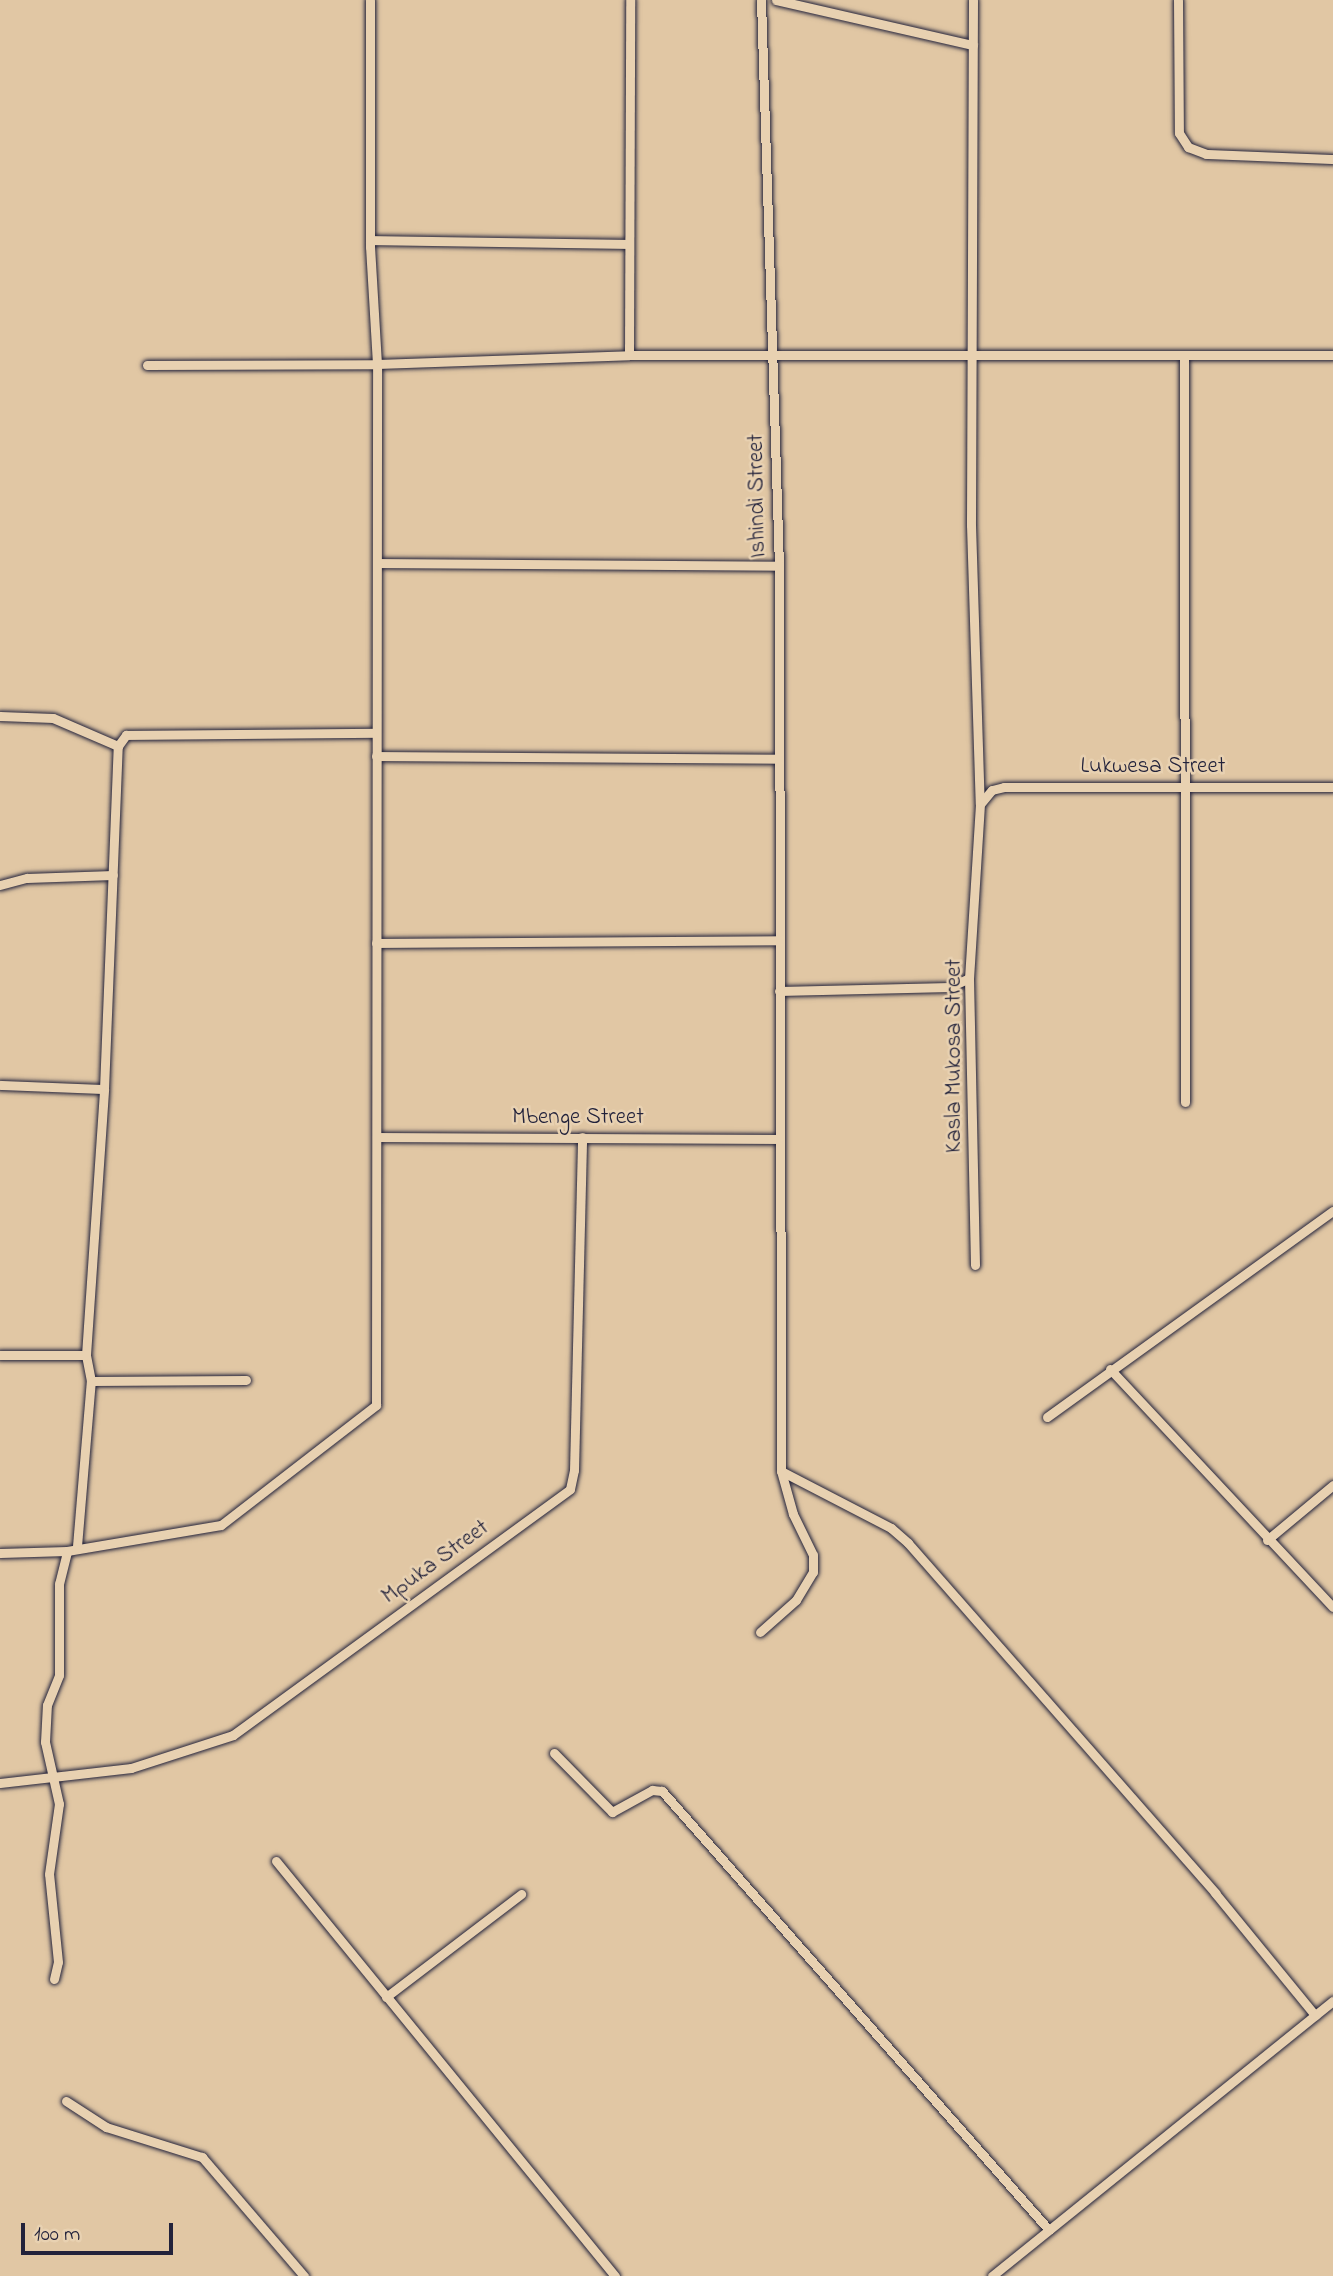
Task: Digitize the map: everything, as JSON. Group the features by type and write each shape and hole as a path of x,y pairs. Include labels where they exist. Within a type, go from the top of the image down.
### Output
{"street":[{"path":"0,1553 67,1551 77,1546 221,1525 374,1409 377,1398 377,364 370,240 370,0"},
{"path":"629,355 627,244 630,0"},
{"name":"Ishindi Street","path":"760,1632 796,1600 813,1572 813,1555 793,1514 781,1471 778,1139 779,566 761,0"},
{"path":"776,0 973,45"},
{"name":"Kasla Mukosa Street","path":"973,0 974,354 971,525 980,804 970,978 975,1265"},
{"path":"1178,0 1179,133 1188,147 1226,155 1333,159"},
{"path":"370,240 627,244"},
{"path":"147,365 377,364 629,355 1333,355"},
{"path":"1184,355 1185,1102"},
{"path":"377,563 779,566"},
{"path":"0,716 52,718 118,746"},
{"path":"77,1546 91,1381 86,1355 104,1089 118,746 126,735 376,733"},
{"path":"376,756 779,760"},
{"name":"Lukwesa Street","path":"980,804 992,790 1004,787 1333,787"},
{"path":"0,885 27,877 113,875"},
{"path":"376,943 779,940"},
{"path":"779,990 950,987 970,978"},
{"path":"0,1085 104,1089"},
{"name":"Mpuka Street","path":"0,1783 131,1768 233,1735 570,1489 574,1470 582,1137"},
{"name":"Mbenge Street","path":"378,1138 778,1139"},
{"path":"1047,1417 1333,1211"},
{"path":"0,1355 86,1355"},
{"path":"1110,1370 1267,1540 1333,1607"},
{"path":"91,1381 246,1380"},
{"path":"781,1471 891,1528 908,1543 1215,1893 1315,2015"},
{"path":"1267,1540 1333,1485"},
{"path":"54,1979 58,1962 49,1874 59,1815 46,1742 47,1706 59,1675 59,1584 67,1551"},
{"path":"554,1753 612,1812 652,1790 662,1791 1049,2230"},
{"path":"276,1861 615,2276"},
{"path":"386,1997 521,1894"},
{"path":"992,2276 1333,2001"},
{"path":"66,2101 106,2127 202,2157 304,2276"}]}
